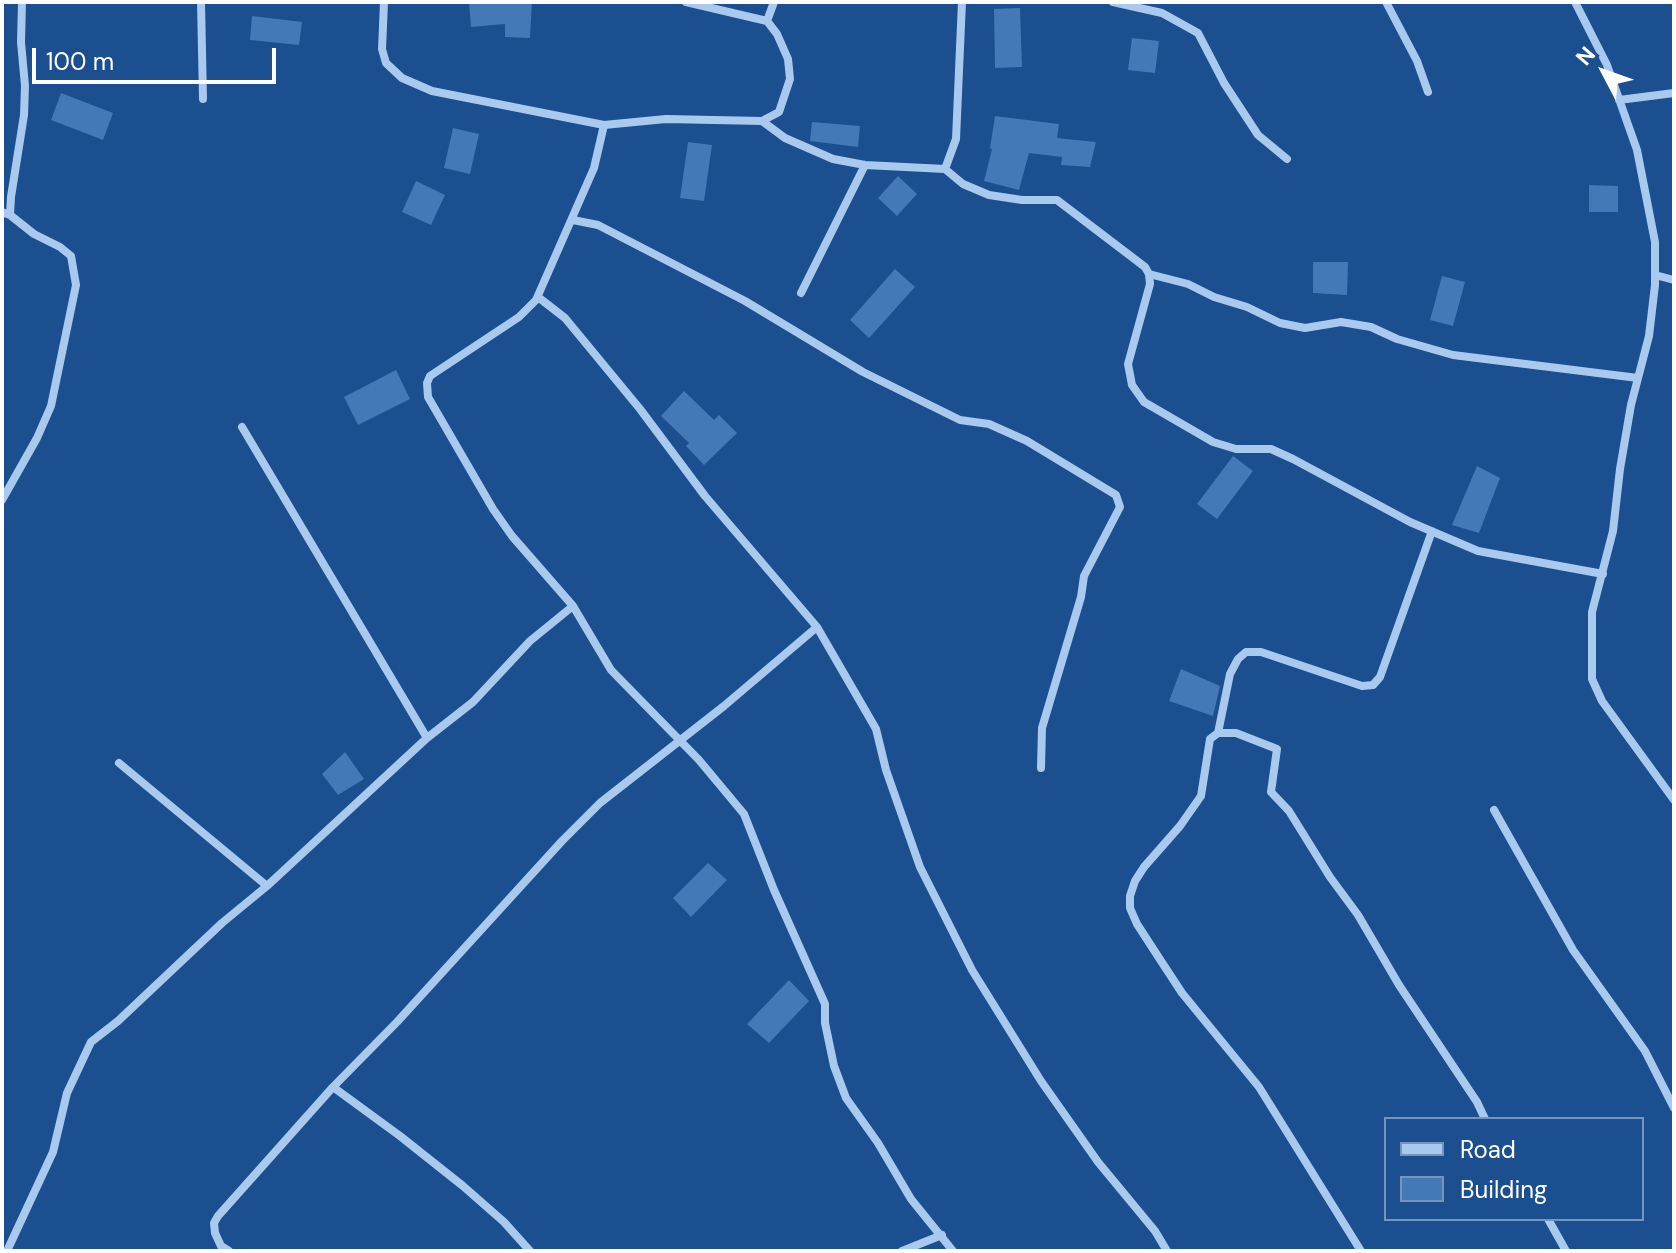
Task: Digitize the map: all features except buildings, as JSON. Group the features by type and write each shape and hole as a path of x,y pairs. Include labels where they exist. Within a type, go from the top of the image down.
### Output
{"street":[{"path":"2,500 51,406 76,285 71,256 6,214 24,115 22,2"},
{"path":"201,2 203,99"},
{"path":"384,2 382,49 386,63 402,78 432,91 604,125 666,119 762,121 779,112 790,79 788,59 767,21 686,2"},
{"path":"767,21 774,2"},
{"path":"945,169 956,139 962,2"},
{"path":"1113,2 1162,13 1198,33 1224,83 1258,135 1287,159"},
{"path":"1386,2 1417,61 1428,92"},
{"path":"1575,2 1607,65 1637,150 1655,242 1649,336 1620,469 1613,531 1592,612 1592,679 1602,701 1674,800"},
{"path":"1619,100 1674,93"},
{"path":"762,121 785,138 833,159 865,165 945,169 963,184 989,195 1022,200 1057,200 1145,267 1149,274 1150,284 1128,364 1132,385 1144,402 1213,442 1236,449 1271,449 1478,551 1603,574"},
{"path":"604,125 594,168 538,297 519,317 430,376 428,397 493,509 521,548 573,606 611,670 699,760 744,814 825,1004 825,1023 834,1066 846,1098 878,1143 911,1199 953,1251"},
{"path":"801,293 865,165"},
{"path":"573,220 598,225 732,294 863,372 960,420 989,424 1027,441 1116,495 1120,507 1084,576 1081,597 1042,728 1041,768"},
{"path":"1149,274 1188,284 1280,323 1305,328 1341,322 1371,327 1397,339 1453,355 1638,378"},
{"path":"1655,275 1674,280"},
{"path":"538,297 565,318 640,409 705,496 817,627 876,729 886,770 920,867 972,970 1041,1081 1098,1162 1155,1231 1167,1251"},
{"path":"242,427 427,738"},
{"path":"1218,733 1230,674 1246,652 1261,652 1362,686 1373,685 1380,677 1432,531"},
{"path":"7,1251 53,1152 67,1093 91,1042 118,1021 427,738 473,702 530,641 573,606"},
{"path":"229,1251 221,1246 215,1233 214,1223 218,1216 333,1087 397,1022 562,841 600,803 817,627"},
{"path":"1361,1251 1259,1087 1182,993 1130,908 1135,881 1201,796 1210,739 1218,733 1236,733 1277,749 1271,792 1289,811 1358,915 1484,1117"},
{"path":"119,763 267,886"},
{"path":"1494,810 1573,950 1645,1051 1674,1108"},
{"path":"333,1087 463,1186 504,1222 530,1251"},
{"path":"1549,1221 1566,1251"},
{"path":"902,1251 942,1235"}]}
